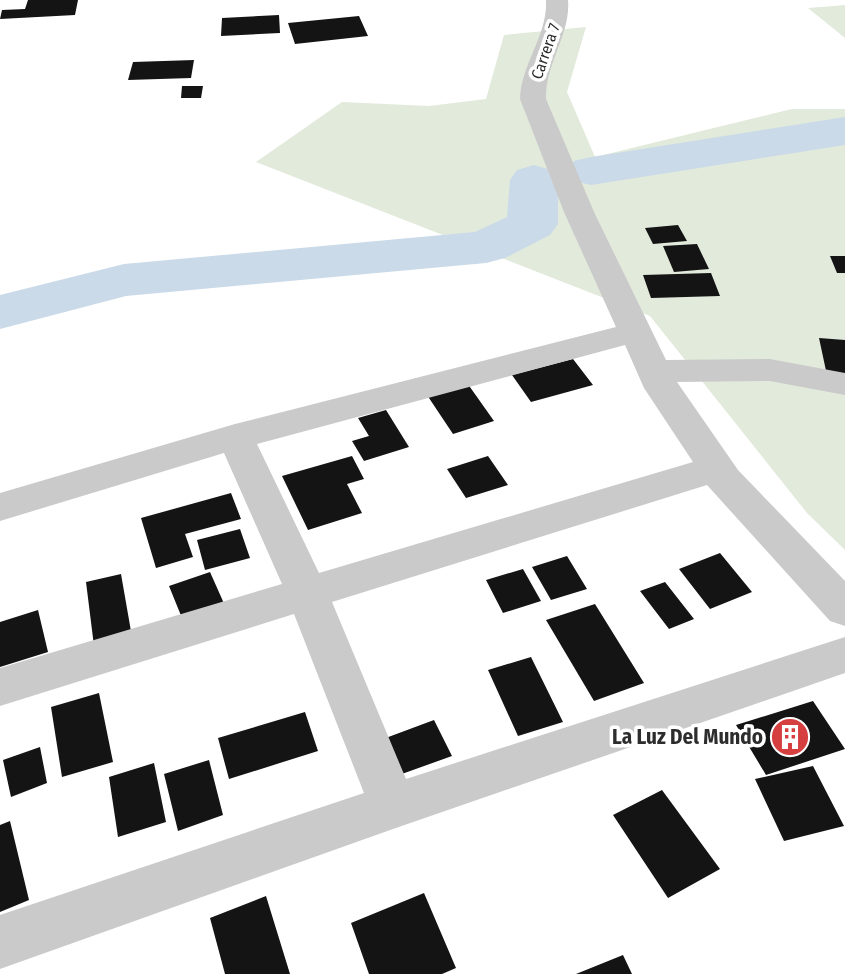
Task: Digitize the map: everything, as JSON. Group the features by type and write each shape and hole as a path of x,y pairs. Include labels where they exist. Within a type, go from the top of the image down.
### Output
{"street":[{"name":"Carrera 7","path":"557,0 558,15 533,80 533,99 549,142 653,371 715,469 845,609"},
{"path":"0,507 235,437 636,332"},
{"path":"653,371 769,370 845,384"},
{"path":"235,437 307,592 393,806"},
{"path":"0,687 715,469"},
{"path":"0,942 393,806 845,655"}],"shaded area":[{"path":"845,5 845,38 808,8"},
{"path":"586,27 567,92 595,157 792,109 845,109 845,550 807,513 650,316 256,162 342,102 429,106 486,99 504,35"}],"building":[{"path":"28,0 78,0 75,15 0,19 2,10 25,9"},
{"path":"279,15 280,33 221,36 222,18"},
{"path":"359,16 368,36 295,44 288,23"},
{"path":"194,60 191,78 128,80 133,62"},
{"path":"182,86 203,86 201,98 181,98"},
{"path":"678,225 687,241 653,244 645,228"},
{"path":"697,244 709,269 674,272 663,246"},
{"path":"830,256 845,256 845,273 837,273"},
{"path":"711,273 720,296 651,298 643,275"},
{"path":"819,338 845,340 845,381 828,380"},
{"path":"573,359 593,385 531,402 512,375"},
{"path":"465,380 494,421 453,434 425,392"},
{"path":"386,410 409,447 364,461 352,441 369,436 358,418"},
{"path":"352,456 364,479 347,484 362,513 308,530 282,476"},
{"path":"488,456 508,485 466,498 447,469"},
{"path":"231,493 241,519 185,534 193,557 156,568 141,518"},
{"path":"240,529 250,558 205,570 197,540"},
{"path":"720,553 752,592 710,609 679,569"},
{"path":"567,556 587,589 551,600 532,567"},
{"path":"523,569 541,601 503,613 486,580"},
{"path":"210,572 226,608 184,623 169,586"},
{"path":"121,574 132,637 94,646 86,582"},
{"path":"665,582 694,619 669,629 640,591"},
{"path":"595,604 644,683 594,701 546,620"},
{"path":"38,610 48,652 0,667 0,622"},
{"path":"531,657 563,722 518,736 488,670"},
{"path":"99,693 113,762 62,777 51,707"},
{"name":"La Luz Del Mundo","path":"813,701 845,749 766,775 736,725"},
{"path":"305,712 318,751 229,779 218,738"},
{"path":"434,720 452,756 399,775 383,739"},
{"path":"40,747 47,783 11,797 3,760"},
{"path":"209,760 223,815 178,831 164,774"},
{"path":"154,763 166,822 118,837 109,777"},
{"path":"813,766 844,826 784,841 755,779"},
{"path":"662,790 720,869 668,898 613,815"},
{"path":"10,821 29,900 0,912 0,825"},
{"path":"424,893 456,968 442,974 369,974 351,923"},
{"path":"266,896 290,974 225,974 210,918"},
{"path":"623,955 632,974 576,974"}],"waterway":[{"path":"591,171 845,131"},
{"path":"0,312 124,280 486,247 532,224 534,180"}],"place":[{"name":"La Luz Del Mundo","path":"790,737"}]}
